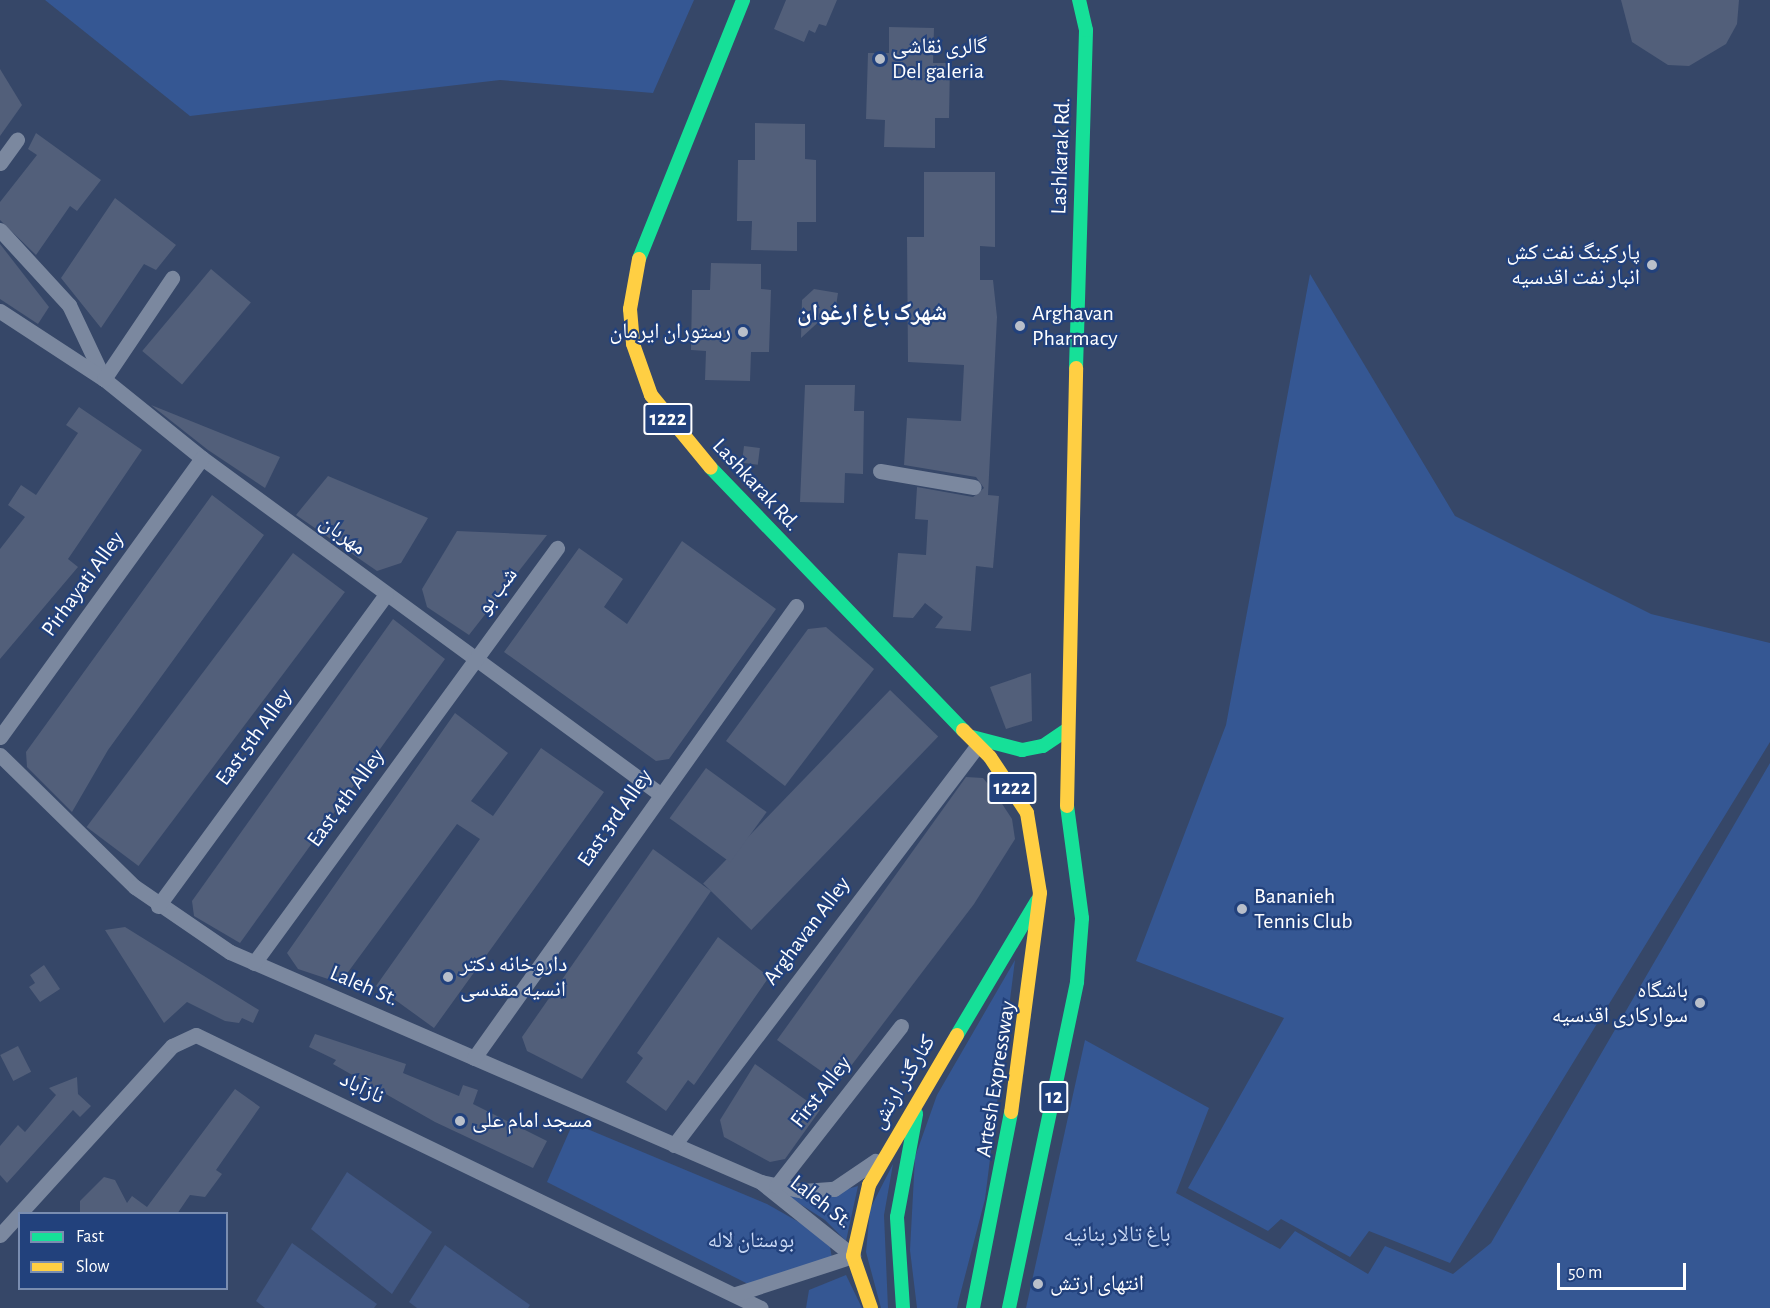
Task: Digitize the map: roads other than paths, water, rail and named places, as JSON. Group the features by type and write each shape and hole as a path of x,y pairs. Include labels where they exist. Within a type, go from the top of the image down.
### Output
{"main road":[{"name":"Lashkarak Rd.","path":"743,0 640,253 630,309 642,377 677,431 735,495 973,741"},
{"name":"Lashkarak Rd.","path":"1078,883 1064,781 1086,30 1079,0"},
{"name":"1222","path":"973,741 1022,750 1043,746 1065,730"},
{"name":"1222","path":"973,741 1003,772 1034,837 1040,893"},
{"path":"1040,893 1078,883"},
{"name":"12","path":"1009,1308 1077,982 1082,918 1078,883"},
{"name":"کنارگذر ارتش","path":"871,1308 853,1256 863,1199 888,1148 923,1086 1028,923 1040,893"},
{"name":"Artesh Expressway","path":"973,1308 1020,1069 1040,893"},
{"path":"903,1308 897,1217 923,1086"}],"street":[{"path":"0,162 17,140"},
{"path":"0,230 69,305 104,379"},
{"path":"104,379 172,278"},
{"name":"مهربان","path":"0,311 104,379 201,458 660,794"},
{"name":"Pirhayati Alley","path":"0,737 201,458"},
{"path":"880,471 974,487"},
{"name":"شب بو","path":"474,660 557,548"},
{"name":"East 5th Alley","path":"158,906 386,594"},
{"name":"East 3rd Alley","path":"474,1058 795,606"},
{"name":"East 4th Alley","path":"254,963 474,660"},
{"name":"Arghavan Alley","path":"674,1145 973,741"},
{"name":"Laleh St.","path":"0,755 158,906 254,963 768,1184 853,1256"},
{"name":"First Alley","path":"768,1184 901,1026"},
{"name":"نازآباد","path":"21,1212 172,1046 196,1035 761,1308"},
{"name":"Laleh St.","path":"768,1184 834,1189 865,1173 888,1148"},
{"name":"نازآباد","path":"0,1235 18,1215"},
{"path":"736,1294 853,1256"}],"place":[{"name":"گالرى نقاشى Del galeria","path":"880,59"},
{"name":"پارکینگ نفت کش انبار نفت اقدسیه","path":"1652,265"},
{"name":"Arghavan Pharmacy","path":"1020,326"},
{"name":"رستوران ايرمان","path":"743,332"},
{"name":"Bananieh Tennis Club","path":"1242,909"},
{"name":"داروخانه دکتر انسیه مقدسی","path":"448,977"},
{"name":"باشگاه سوارکاری اقدسیه","path":"1700,1003"},
{"name":"مسجد امام علی","path":"460,1121"},
{"name":"انتهای ارتش","path":"1038,1284"}],"district":[{"name":"شهرک باغ ارغوان","path":"872,314"}],"park label":[{"name":"باغ تالار بنانیه","path":"1117,1235"},
{"name":"بوستان لاله","path":"751,1241"}]}
